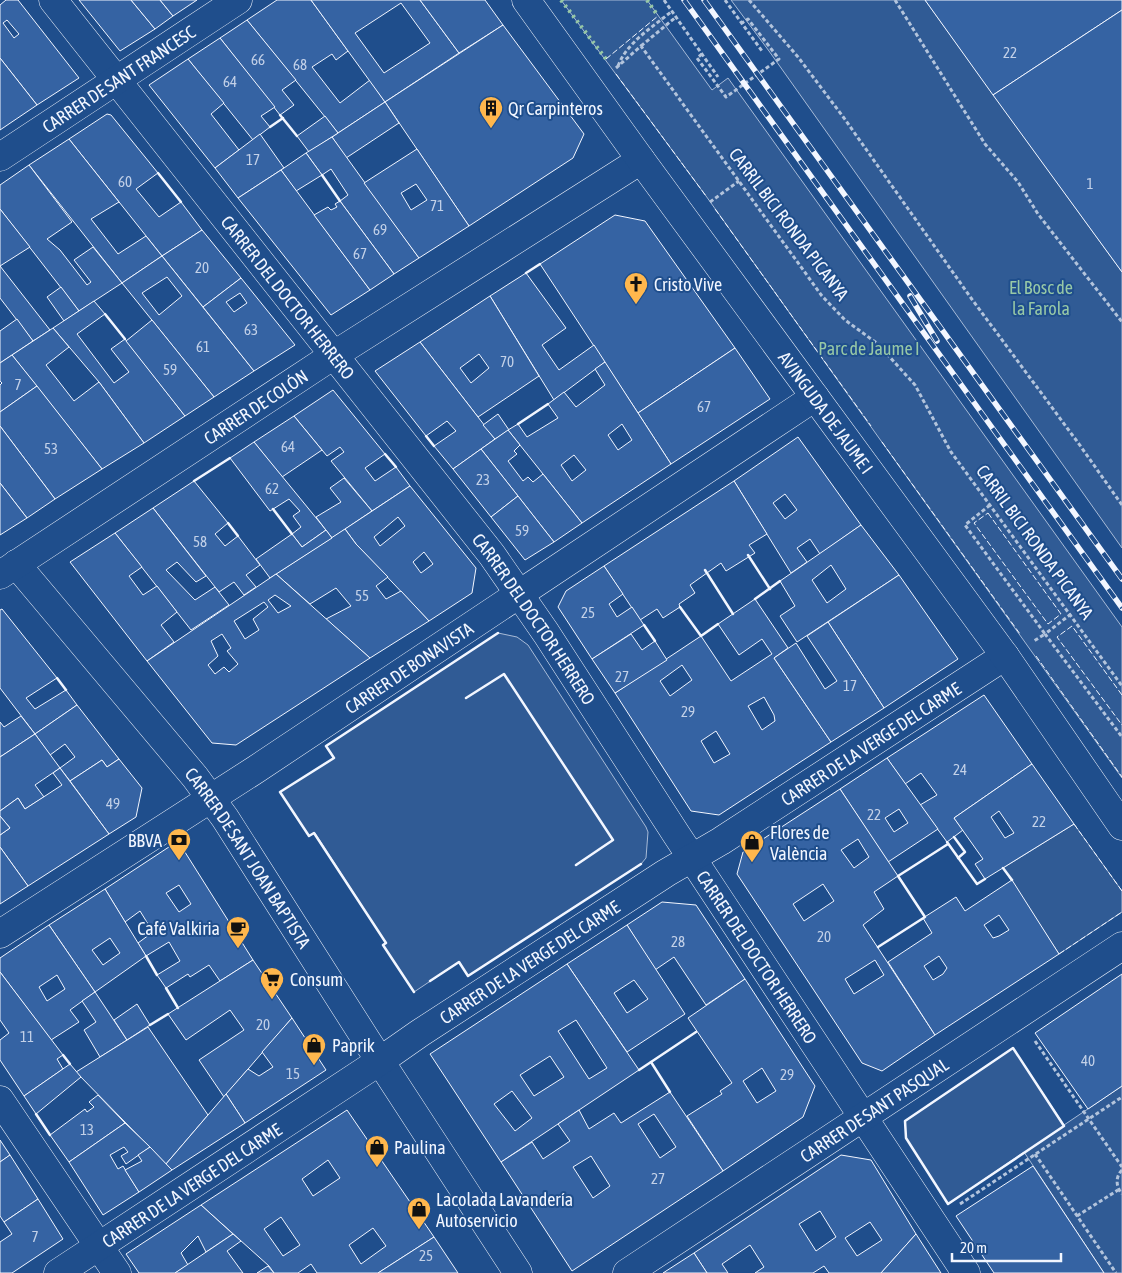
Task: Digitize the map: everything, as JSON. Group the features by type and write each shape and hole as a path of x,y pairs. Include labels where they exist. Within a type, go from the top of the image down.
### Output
{"street":[{"name":"CARRER DEL DOCTOR HERRERO","path":"53,0 492,555 520,594 966,1273"},
{"name":"CARRER DE SANT FRANCESC","path":"0,157 238,0"},
{"name":"AVINGUDA DE JAUME I","path":"526,0 1005,656 1122,826"},
{"name":"CARRER DE COLÓN","path":"5,570 334,355 641,160"},
{"name":"CARRER DE BONAVISTA","path":"0,934 211,798 816,397"},
{"name":"CARRER DE SANT JOAN BAPTISTA","path":"5,570 211,798 518,1273"},
{"name":"CARRER DE LA VERGE DEL CARME","path":"58,1273 666,873 746,825 1005,656"},
{"name":"CARRER DE SANT PASQUAL","path":"627,1273 1122,946"},
{"path":"0,1100 116,1273"}],"path":[{"path":"664,0 718,77"},
{"path":"725,0 762,51"},
{"path":"749,0 798,57 844,118 971,298 1122,505"},
{"path":"895,0 985,144 1018,182 1038,214 1122,322"},
{"path":"618,67 621,58 627,50 672,11"},
{"path":"613,70 676,17"},
{"path":"702,54 697,58 726,97 778,59 748,18 742,23"},
{"name":"CARRIL BICI RONDA PICANYA","path":"641,46 822,296 844,320 878,344 915,385 951,452 1122,686"},
{"path":"706,205 739,181"},
{"path":"990,504 965,524 1122,737"},
{"path":"1045,634 1071,614"},
{"path":"1034,1039 1122,1169 1117,1178 1118,1190 1122,1194"},
{"path":"957,1206 1122,1097"},
{"path":"1035,1154 1116,1273"},
{"path":"1077,1216 1118,1190"}],"shaded area":[{"name":"Parc de Jaume I","path":"561,0 647,0 712,90 728,78 1122,627 1122,778 706,196"},
{"name":"El Bosc de la Farola","path":"731,0 925,0 1122,272 1122,548 769,51"},
{"path":"498,633 517,637 528,645 646,827 648,832 646,858 641,864 468,976 459,962 414,992 383,945 386,943 315,833 309,836 280,792 334,758 326,746"},
{"path":"1074,824 1122,891 1122,912 1059,954 1003,868"},
{"path":"1013,1048 1064,1125 1122,1086 1122,1273 1104,1273 1024,1152 948,1204 906,1138 905,1121"}],"building":[{"path":"6,0 18,0 79,78 37,105 0,58 0,5","holes":["7,20 19,34 14,38 3,23"]},
{"path":"79,0 131,0 155,29 120,51"},
{"path":"131,0 160,0 173,16 155,29"},
{"path":"160,0 197,0 173,16"},
{"path":"277,0 311,0 348,51 336,60 332,54 312,67 340,103 370,80 385,102 338,133 247,20"},
{"path":"311,0 420,0 459,53 385,102","holes":["401,3 430,43 384,73 355,33"]},
{"path":"420,0 485,0 503,25 459,53"},
{"path":"925,0 1122,0 1122,10 993,95"},
{"path":"1122,10 1122,272 993,95"},
{"path":"247,20 296,80 282,90 294,105 280,115 220,38"},
{"name":"Qr Carpinteros","path":"503,25 584,134 573,158 469,226 385,102"},
{"path":"220,38 275,107 261,116 270,127 253,140 188,59"},
{"path":"0,58 37,105 0,130"},
{"path":"188,59 224,103 211,114 239,150 215,168 149,85"},
{"path":"385,102 399,123 346,158 332,137"},
{"path":"107,114 111,115 158,173 136,189 159,217 181,202 202,230 162,256 69,139"},
{"path":"325,116 338,133 309,152 297,136"},
{"path":"260,134 284,168 238,198 215,168"},
{"path":"332,137 419,258 394,274 340,201 348,195 331,169 322,175 306,153"},
{"path":"69,139 119,202 91,219 118,254 146,236 162,256 122,283 29,165"},
{"path":"417,149 469,226 419,258 364,183","holes":["416,184 427,200 411,210 401,193"]},
{"path":"306,153 322,175 296,191 281,170"},
{"path":"29,165 72,222 47,239 60,250 87,285 91,282 74,260 93,247 122,283 79,311 0,209 0,185"},
{"path":"281,170 370,290 331,315 238,198"},
{"path":"340,201 394,274 370,290 314,215 328,207 331,210 337,207 335,204"},
{"path":"0,209 30,247 0,266"},
{"name":"Cristo Vive","path":"615,215 645,221 735,348 638,413 540,264"},
{"path":"202,230 241,278 203,307 162,256"},
{"path":"162,256 254,371 214,397 122,283","holes":["167,277 182,296 159,315 142,293"]},
{"path":"0,266 50,330 33,341 0,298"},
{"path":"526,273 566,328 542,345 559,370 594,345 605,362 554,400 490,296"},
{"path":"241,278 295,345 254,371 203,307","holes":["240,293 247,303 234,312 226,302"]},
{"path":"61,287 79,311 64,321 47,297"},
{"path":"490,296 539,376 478,417 420,342","holes":["479,354 489,368 471,383 460,368"]},
{"path":"94,301 105,314 77,334 114,383 129,372 111,349 125,339 185,416 144,443 99,382 53,328"},
{"path":"17,319 33,341 0,363 0,331"},
{"path":"152,320 214,397 185,416 126,341"},
{"path":"53,328 69,347 46,365 74,401 99,382 144,443 102,469 12,355"},
{"path":"420,342 495,439 453,469 434,446 456,431 447,421 426,436 375,371"},
{"path":"735,348 770,399 671,464 638,413"},
{"path":"12,355 37,386 0,412 0,385 2,383 0,381 0,363"},
{"path":"605,362 671,464 582,523 508,430 518,424 527,437 558,418 548,404 564,392 576,407 605,385 595,369","holes":["622,424 632,440 618,450 608,435","574,455 586,470 572,481 561,465"]},
{"path":"37,386 102,469 55,499 0,426 0,412"},
{"path":"333,390 385,454 365,468 375,481 396,467 410,486 372,511 331,461 344,452 340,447 327,456 294,416"},
{"path":"498,414 509,430 495,439 483,425"},
{"path":"294,416 322,450 282,477 254,442"},
{"path":"0,426 55,499 27,518 0,483"},
{"path":"508,430 520,445 514,451 517,454 508,461 523,481 528,477 533,482 543,474 582,523 554,542 481,449"},
{"path":"798,437 861,525 820,554 810,539 797,548 807,562 791,573 734,481","holes":["785,494 797,510 785,519 773,503"]},
{"path":"254,442 326,530 302,547 292,534 301,527 293,516 300,511 289,499 270,511 230,458"},
{"path":"481,449 518,496 491,517 453,469"},
{"path":"344,478 372,511 332,538 316,517 341,502 330,488"},
{"path":"194,481 228,523 215,534 225,546 238,536 260,565 246,575 256,587 244,595 234,582 219,592 153,508"},
{"path":"734,481 767,534 749,545 755,553 726,571 721,563 690,585 695,593 679,604 680,607 663,618 657,609 640,620 604,566"},
{"path":"0,483 27,518 0,535"},
{"path":"410,486 476,568 472,593 429,621 356,544 345,529","holes":["398,517 405,526 380,546 374,537","424,552 433,564 421,573 413,562"]},
{"path":"518,496 554,542 525,560 491,517"},
{"path":"153,508 206,576 196,582 177,562 166,570 195,600 215,587 229,605 191,630 115,533"},
{"path":"861,525 899,575 797,642 780,616 795,606 780,581","holes":["831,565 846,589 827,603 812,580"]},
{"path":"345,529 356,544 388,577 376,586 386,599 401,591 429,621 370,658 326,619 351,606 336,588 310,604 276,574"},
{"path":"326,530 332,538 270,578 256,559 292,534 302,547"},
{"path":"115,533 142,567 129,576 143,595 157,586 177,612 161,625 174,642 147,661 70,562"},
{"path":"604,566 623,594 609,604 617,617 632,607 644,625 592,659 558,607 566,591"},
{"path":"276,574 370,658 236,745 212,743 147,661","holes":["275,595 291,606 278,613 268,600","264,602 268,607 253,619 259,630 245,639 234,621","222,634 231,648 227,651 238,664 229,672 224,667 215,674 208,665 218,656 211,641"]},
{"path":"899,575 958,659 884,708 828,622"},
{"path":"755,599 788,648 774,658 831,742 719,815 691,811 615,693 701,636 731,681 772,654 762,639 739,655 718,624","holes":["682,665 692,680 670,696 660,681","764,697 774,715 775,721 762,730 748,706","716,731 730,754 714,763 701,741"]},
{"path":"2,609 57,678 26,698 35,709 66,690 77,705 35,734 0,688 0,610"},
{"path":"828,622 884,708 831,742 774,658 796,643 825,689 837,681 807,636"},
{"path":"631,634 642,650 655,641 667,660 615,693 592,659"},
{"path":"984,695 1032,764 954,818 963,830 947,842 920,805 937,795 921,773 905,784 887,758"},
{"path":"77,705 119,759 107,767 102,760 70,781 60,768 75,757 65,744 50,755 35,734"},
{"path":"21,716 35,734 0,757 0,722 4,727"},
{"path":"35,734 60,768 35,785 44,797 25,809 18,798 0,811 0,757"},
{"path":"887,758 938,829 888,862 840,789","holes":["899,809 908,823 894,832 885,818"]},
{"path":"119,759 142,788 136,817 109,834 70,781 102,760 107,767"},
{"path":"1032,764 1074,824 985,879 975,864 983,859 954,818","holes":["999,811 1014,833 1005,838 991,817"]},
{"path":"60,768 109,834 28,886 0,847 0,835 10,828 0,816 0,811 18,798 25,809 62,785 53,773"},
{"path":"840,789 898,876 874,892 884,909 863,925 935,1035 882,1071 862,1063 737,874 743,852","holes":["858,839 869,857 854,868 841,850","823,884 834,901 804,921 793,904","875,960 884,975 854,994 845,979"]},
{"path":"0,816 10,828 0,835"},
{"path":"178,841 253,960 220,981 209,965 190,977 188,974 166,988 157,975 180,961 169,942 146,956 138,943 153,932 140,911 125,922 105,889","holes":["179,885 191,904 179,912 166,893"]},
{"path":"0,847 28,886 0,904"},
{"path":"1012,880 1059,954 935,1035 888,962 932,933 923,918 956,897 965,911","holes":["999,915 1009,930 993,938 984,925","939,956 947,968 943,974 933,980 924,966"]},
{"path":"105,889 146,956 95,992 49,925","holes":["110,938 120,953 103,965 92,950"]},
{"path":"662,902 696,905 745,979 706,1005 674,957 655,970 627,925"},
{"path":"49,925 95,992 70,1010 79,1022 51,1040 0,972 0,958","holes":["57,975 65,989 47,1001 39,987"]},
{"path":"627,925 685,1014 627,1052 567,964","holes":["634,980 648,999 627,1013 614,993"]},
{"path":"253,960 292,1018 224,1097 199,1060 244,1030 230,1010 186,1040 168,1014"},
{"path":"567,964 639,1070 501,1162 430,1054","holes":["576,1020 607,1068 589,1079 558,1031","550,1056 564,1077 534,1096 520,1075","512,1091 532,1118 515,1131 494,1104"]},
{"path":"0,972 63,1055 57,1059 63,1069 24,1096 0,1060 0,1040 9,1033 0,1020"},
{"path":"1122,974 1122,1086 1088,1109 1035,1033"},
{"path":"745,979 815,1086 803,1117 723,1171 687,1116 722,1094 720,1091 732,1083 688,1018","holes":["762,1068 776,1091 757,1103 743,1081"]},
{"path":"95,992 127,1040 100,1057 84,1030 96,1022 82,1001"},
{"path":"137,1004 150,1025 127,1040 114,1020"},
{"path":"292,1018 326,1070 245,1123 226,1094 248,1069 259,1076 273,1067 262,1052"},
{"path":"148,1027 208,1115 166,1164 76,1072"},
{"path":"70,1064 81,1077 36,1114 24,1096"},
{"path":"670,1092 723,1171 572,1271 501,1162 532,1142 543,1159 570,1141 558,1124 579,1110 589,1129 614,1113 621,1123","holes":["654,1114 676,1147 660,1158 638,1124","591,1156 610,1186 593,1198 573,1167"]},
{"path":"226,1094 245,1123 172,1170 166,1164"},
{"path":"98,1095 125,1123 69,1162 50,1135 85,1109 87,1112 94,1107 89,1102"},
{"path":"347,1110 434,1237 378,1273 317,1273 311,1264 298,1273 274,1273 269,1266 201,1205","holes":["328,1160 340,1178 313,1196 302,1179","281,1217 300,1245 283,1256 264,1229","373,1228 386,1246 361,1264 349,1245"]},
{"path":"125,1123 150,1147 126,1164 121,1156 128,1152 124,1147 110,1155 118,1169 123,1166 139,1192 103,1215 69,1162"},
{"path":"0,1140 10,1155 0,1162"},
{"path":"150,1147 172,1170 139,1192 125,1170 142,1161 138,1155"},
{"path":"10,1155 38,1199 4,1222 0,1216 0,1162"},
{"path":"841,1155 871,1160 916,1234 881,1273 829,1273 824,1266 813,1273 755,1273 764,1267 750,1245 722,1264 728,1273 707,1273 694,1253","holes":["820,1211 836,1237 816,1251 799,1224","870,1222 882,1240 857,1256 845,1238"]},
{"path":"1033,1166 1104,1273 994,1273 956,1216"},
{"path":"38,1199 63,1239 12,1273 0,1273 0,1242 12,1234 4,1222"},
{"path":"201,1205 233,1234 206,1252 198,1236 181,1253 188,1265 175,1273 139,1273 126,1254"},
{"path":"233,1234 241,1241 227,1251 243,1273 175,1273"},
{"path":"916,1234 941,1273 881,1273"},
{"path":"434,1237 458,1273 378,1273"},
{"path":"694,1253 707,1273 663,1273"},
{"path":"268,1266 274,1273 257,1273"}],"railway":[{"path":"684,0 1122,608"},
{"path":"704,0 1122,579"},
{"path":"910,296 937,341"}],"hedge":[{"path":"561,0 606,59"},
{"path":"647,0 658,16"}],"fence":[{"path":"606,59 658,16"},
{"path":"616,74 706,196"},
{"path":"715,209 871,426"},
{"path":"882,442 1020,634"},
{"path":"988,513 1061,614 1048,624 974,523 988,513"},
{"path":"1122,695 1072,626 1057,637 1122,725"},
{"path":"1036,656 1122,777"},
{"path":"1074,824 1122,891"},
{"path":"1059,954 1122,912"}],"wall":[{"path":"280,115 297,136"},
{"path":"270,127 283,118"},
{"path":"158,173 181,202"},
{"path":"322,175 340,201"},
{"path":"526,273 540,264"},
{"path":"105,314 125,339"},
{"path":"518,424 548,404"},
{"path":"426,436 434,446"},
{"path":"385,454 396,467"},
{"path":"194,481 230,458"},
{"path":"273,509 292,534"},
{"path":"228,523 238,536"},
{"path":"748,555 770,589"},
{"path":"705,570 733,614"},
{"path":"755,599 780,581"},
{"path":"680,607 701,636 718,624"},
{"path":"644,625 655,641"},
{"path":"414,992 383,945 386,943 314,833 309,836 280,792 334,758 326,746 498,633"},
{"path":"466,698 504,674 613,840 576,865"},
{"path":"57,678 66,690"},
{"path":"954,837 965,852 958,858"},
{"path":"947,842 977,884 985,879"},
{"path":"878,947 925,917 898,876 948,844"},
{"path":"430,981 459,962 468,976 641,864"},
{"path":"1003,868 1012,880"},
{"path":"146,956 157,975"},
{"path":"166,988 178,1008"},
{"path":"150,1025 168,1014"},
{"path":"670,1092 651,1062 696,1032"},
{"path":"1013,1048 1064,1126 948,1204 906,1138 905,1121 1013,1048"},
{"path":"63,1055 70,1064"},
{"path":"639,1070 651,1062"},
{"path":"36,1114 50,1135"}],"place":[{"name":"Qr Carpinteros","path":"491,129"},
{"name":"Cristo Vive","path":"636,305"},
{"name":"BBVA","path":"179,861"},
{"name":"Flores de València","path":"752,863"},
{"name":"Café Valkiria","path":"238,949"},
{"name":"Consum","path":"272,1000"},
{"name":"Paprik","path":"314,1066"},
{"name":"Paulina","path":"377,1168"},
{"name":"Lacolada Lavandería Autoservicio","path":"419,1230"}]}
